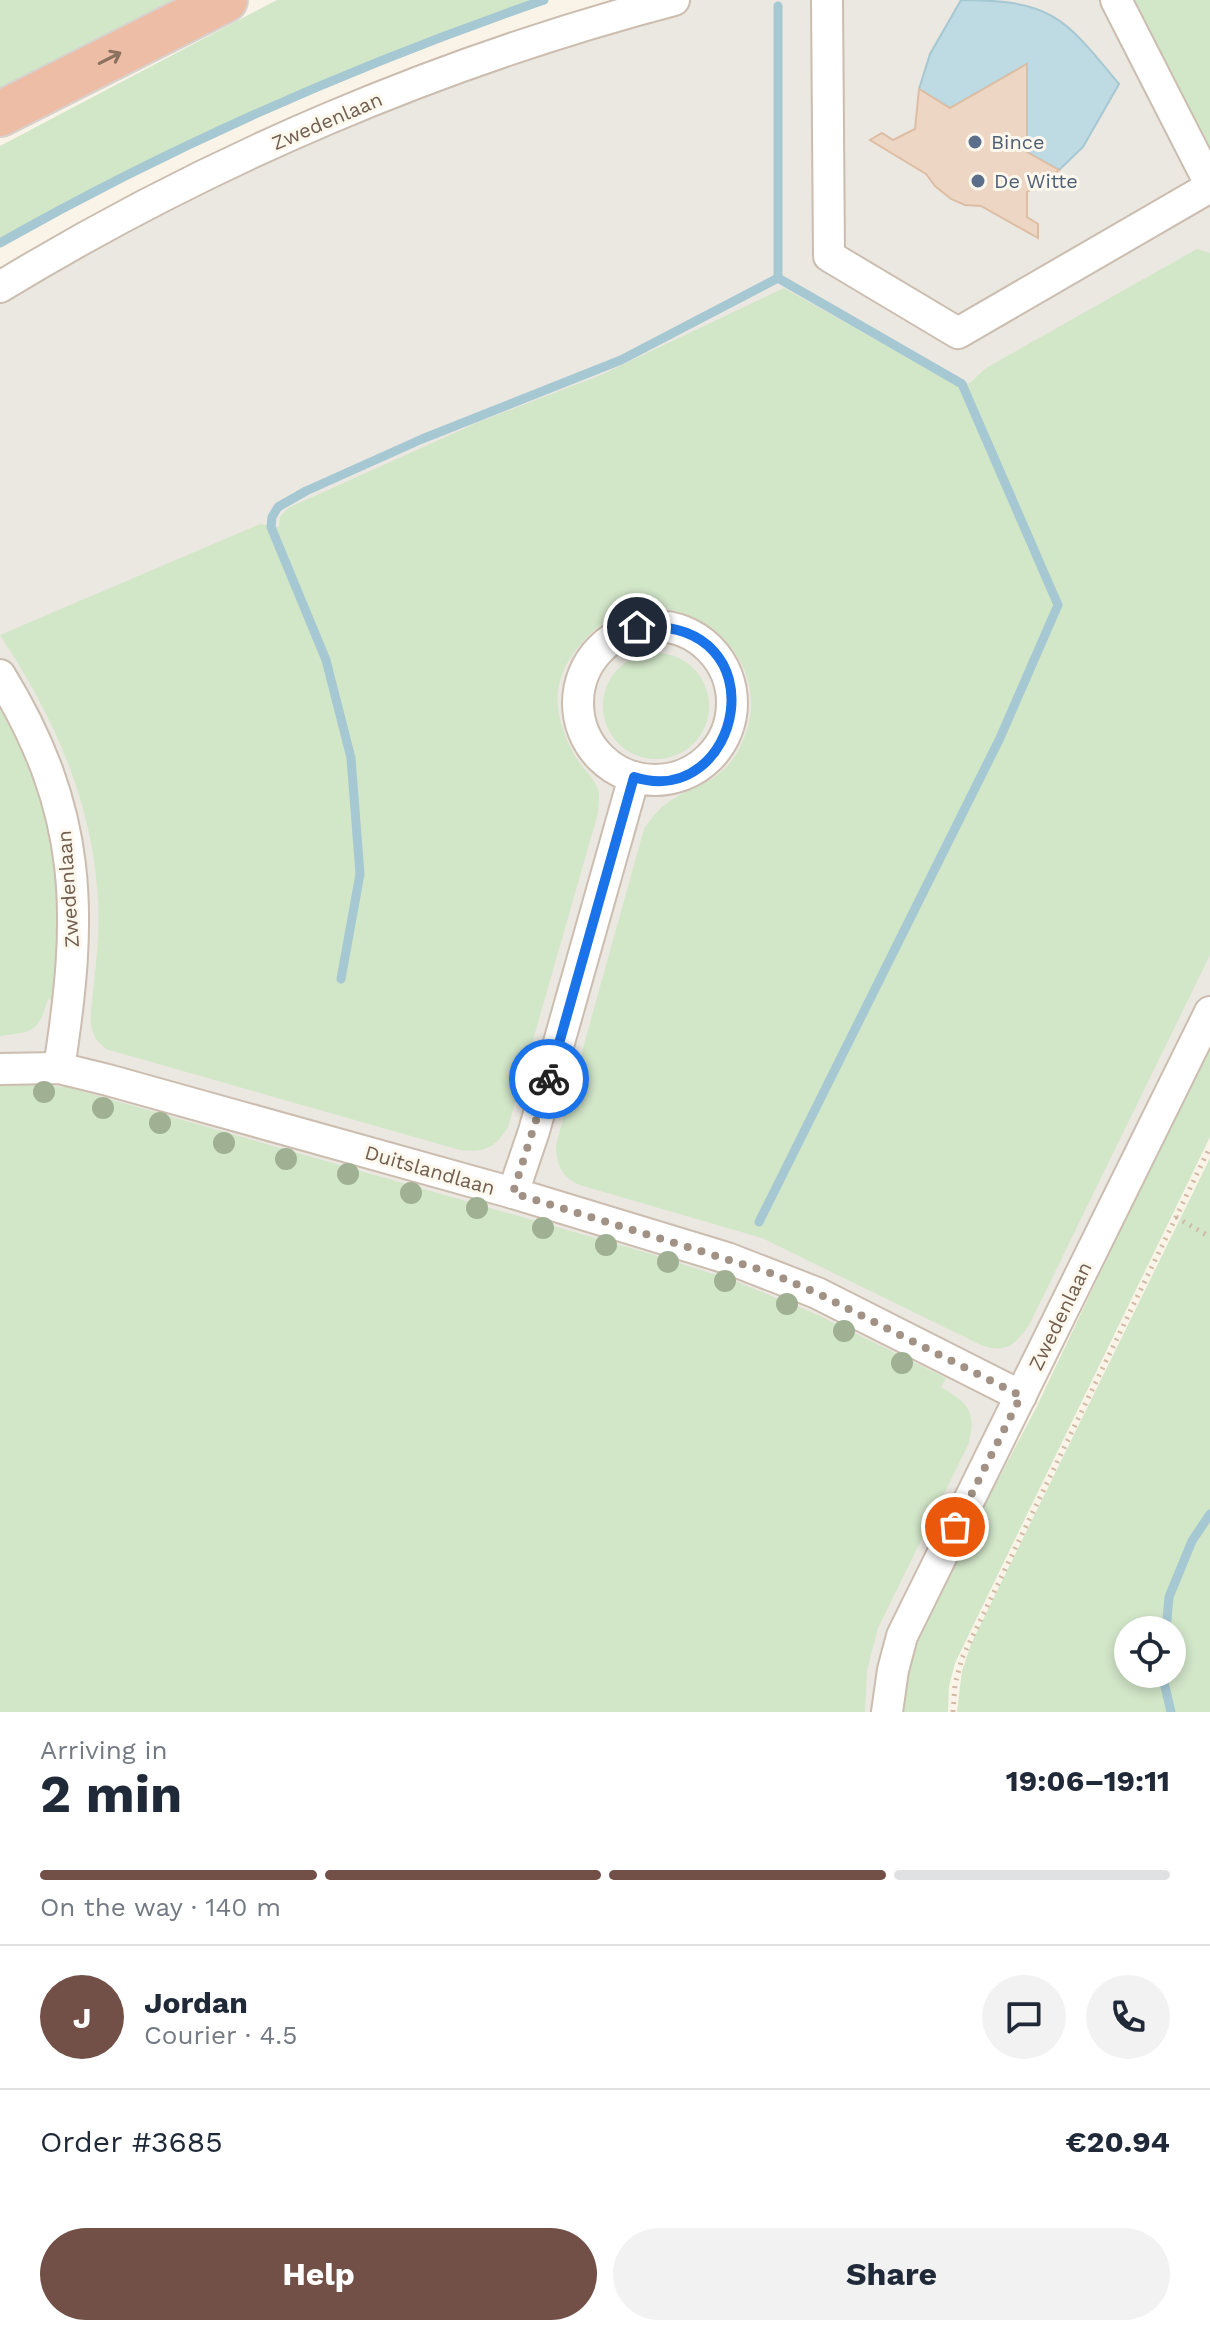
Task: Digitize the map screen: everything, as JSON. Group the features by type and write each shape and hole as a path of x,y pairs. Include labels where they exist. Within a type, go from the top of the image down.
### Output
{"highway":[{"path":"0,114 225,0"}],"street":[{"name":"Zwedenlaan","path":"0,287 173,189 329,119 444,72 674,0"},
{"path":"827,0 829,256 958,333 1210,186 1116,0"},
{"path":"662,625 685,631 706,644 722,662 731,685 732,710 727,733 714,754 695,770 673,779 646,781 634,777 620,772 598,756 583,734 577,707 580,680 592,656 612,637 637,627 662,625"},
{"name":"Zwedenlaan","path":"0,675 19,706 48,769 69,850 73,968 59,1068"},
{"path":"513,1193 534,1131 634,777"},
{"name":"Zwedenlaan","path":"887,1712 902,1636 1210,1012"},
{"name":"Duitslandlaan","path":"0,1069 59,1068 513,1193 768,1272 817,1293 1021,1396"}],"path":[{"path":"953,1712 955,1684 962,1658 1210,1147"},
{"path":"1176,1217 1210,1237"}],"shaded area":[{"path":"674,0 1116,0 1210,184 1210,1011 887,1712 0,1712 0,287 173,189"}],"green space":[{"path":"0,0 175,0 0,93"},
{"path":"277,0 544,0 404,52 266,109 132,173 0,243 0,146"},
{"path":"1133,0 1210,0 1208,148"},
{"path":"1197,249 1210,253 1210,955 1029,1325 1009,1346 990,1348 981,1345 762,1238 580,1185 564,1174 559,1164 556,1145 644,829 669,802 713,778 729,764 742,743 751,708 747,676 732,648 708,626 680,612 648,608 616,616 582,642 562,675 557,699 562,726 577,759 596,785 598,813 508,1127 488,1148 460,1150 106,1049 97,1040 91,1016 98,901 88,829 79,795 53,729 0,635 260,524 279,527 280,517 288,508 481,421 601,375 784,288 956,385 970,383 986,368"},
{"path":"656,653 676,657 693,669 705,686 709,706 705,726 693,743 676,755 656,759 636,755 619,743 607,726 603,706 607,686 619,669 636,657"},
{"path":"0,704 25,755 44,809 57,864 61,921 55,1001 48,999 41,1019 33,1029 0,1036"},
{"path":"1210,1042 1210,1137 955,1663 949,1686 948,1712 902,1712 910,1664 925,1618 1036,1408"},
{"path":"0,1086 67,1087 651,1254 735,1281 818,1315 946,1378 941,1387 958,1398 968,1410 971,1434 878,1628 867,1670 865,1712 0,1712"},
{"path":"1210,1158 1210,1712 957,1712 962,1671 971,1644"}],"water":[{"path":"961,0 1016,4 1054,17 1084,43 1119,84 1083,147 1059,170 1027,152 1027,64 950,108 919,89 930,54"}],"building":[{"path":"1027,64 1027,152 1059,170 1027,192 1027,217 1038,224 1038,238 981,206 965,205 951,199 926,174 870,140 882,133 893,140 915,129 919,89 950,108"}],"waterway":[{"path":"0,243 132,173 266,109 404,52 544,0"},
{"path":"759,1222 1000,738 1058,605 962,384 778,278 778,6"},
{"path":"341,979 360,874 351,758 326,660 271,527 278,507 306,491 422,439 621,360 778,278"},
{"path":"1167,1616 1169,1597 1192,1541 1210,1514"},
{"path":"1165,1688 1171,1712"}],"way so far":[{"path":"549,1079 513,1193 768,1272 817,1293 1021,1396 955,1527"}],"place":[{"name":"Bince","path":"975,142"},
{"name":"De Witte","path":"978,181"}],"route":[{"path":"549,1079 634,777 646,781 673,779 695,770 714,754 727,733 732,710 731,685 722,662 706,644 685,631 662,625 637,627"}]}
